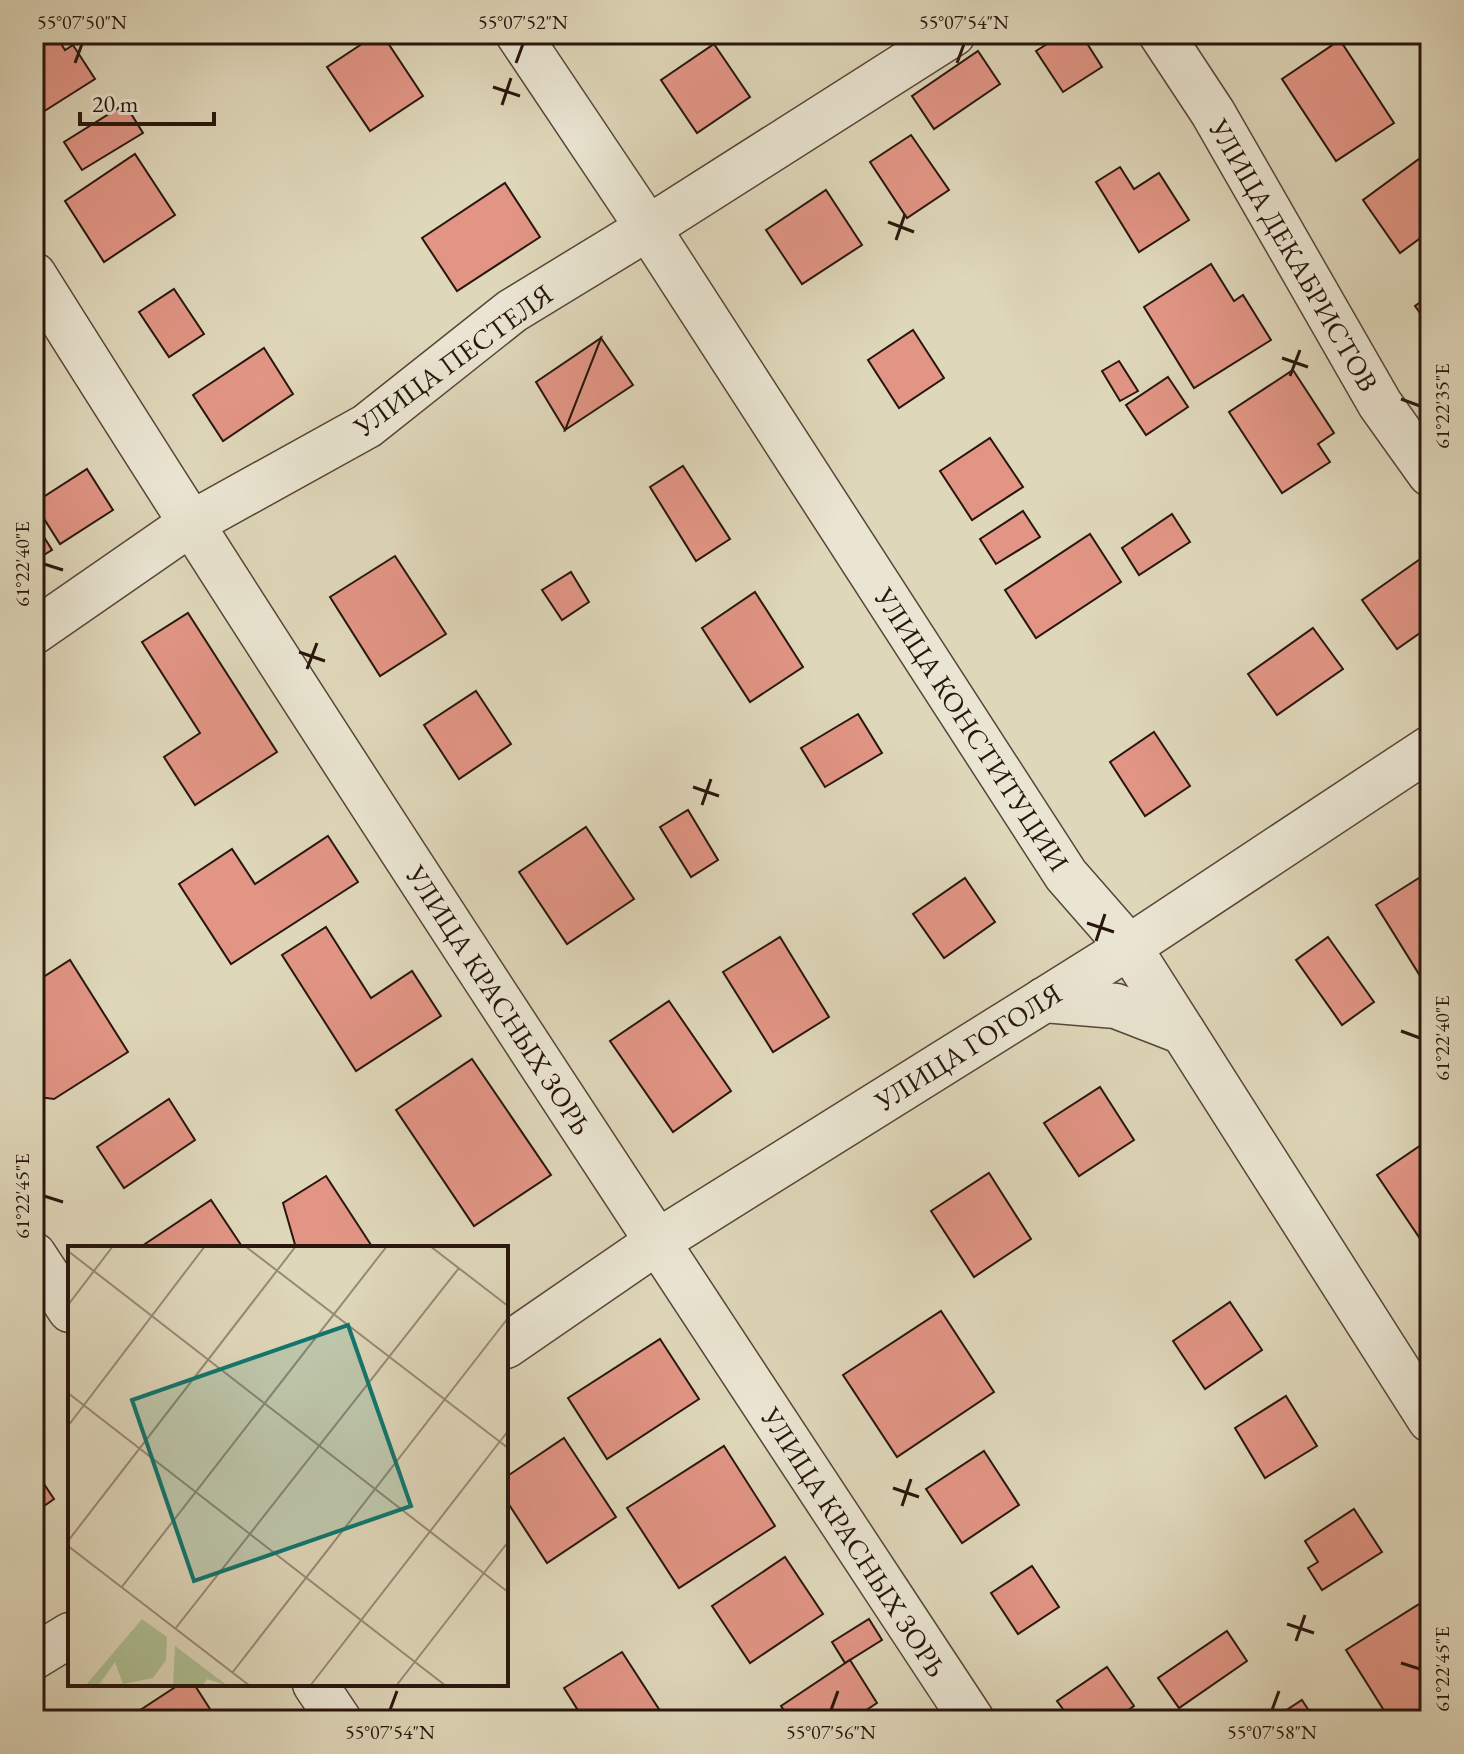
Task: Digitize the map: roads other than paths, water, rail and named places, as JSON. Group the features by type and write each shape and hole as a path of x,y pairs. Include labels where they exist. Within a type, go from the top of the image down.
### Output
{"street":[{"name":"УЛИЦА КОНСТИТУЦИИ","path":"518,34 648,228 1066,875 1129,947 1430,1420"},
{"name":"УЛИЦА ПЕСТЕЛЯ","path":"34,632 190,524 367,426 512,311 953,34"},
{"name":"УЛИЦА ДЕКАБРИСТОВ","path":"1161,34 1213,113 1380,404 1430,474"},
{"name":"УЛИЦА КРАСНЫХ ЗОРЬ","path":"34,275 190,524 972,1720"},
{"name":"УЛИЦА ГОГОЛЯ","path":"508,1345 657,1242 1129,947 1430,748"},
{"path":"1044,1000 1116,1006 1183,1032"},
{"path":"34,1255 68,1307"},
{"path":"34,1657 68,1636"},
{"path":"316,1686 339,1720"}]}
